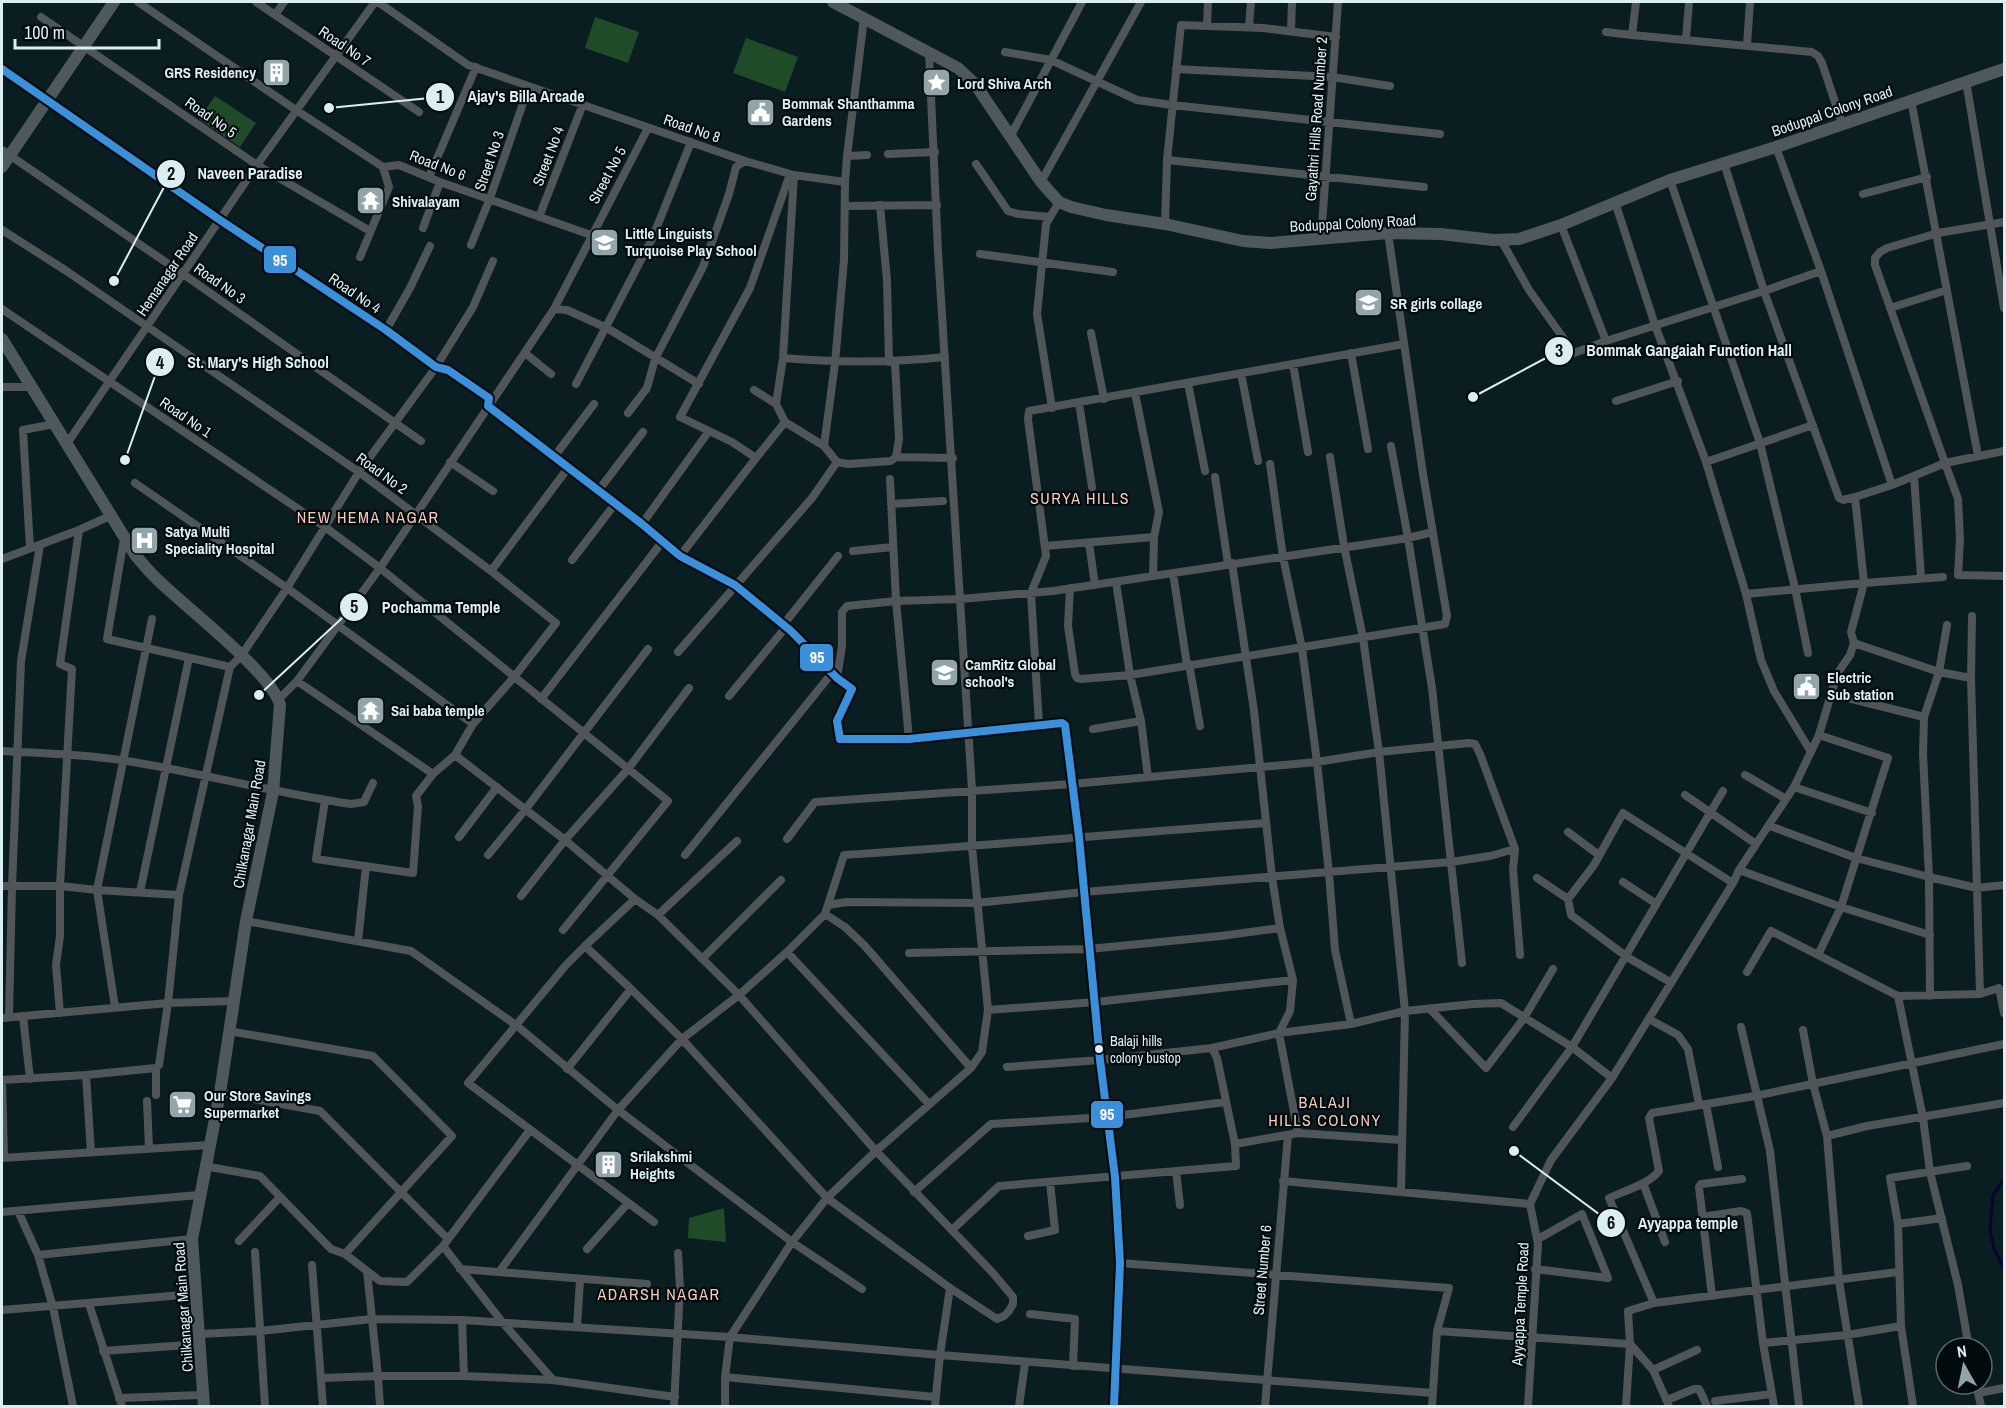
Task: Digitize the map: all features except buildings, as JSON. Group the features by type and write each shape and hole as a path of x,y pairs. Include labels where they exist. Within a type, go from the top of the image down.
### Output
{"street":[{"path":"2,167 5,153 85,46 114,2"},
{"name":"Road No 6","path":"138,2 383,167 399,165 440,182 591,235"},
{"name":"Road No 7","path":"255,2 419,112"},
{"path":"275,15 284,2"},
{"name":"Hemanagar Road","path":"66,445 257,165 376,2"},
{"name":"Road No 8","path":"376,2 468,65 745,161 792,174 845,182"},
{"name":"Boduppal Colony Road","path":"833,2 958,69 975,84 1041,182 1059,201 1071,207 1106,215 1165,224 1243,241 1270,243 1388,233 1440,234 1501,240 1519,239 1561,225 1670,180 1776,147 2004,69"},
{"path":"1011,135 1082,2"},
{"path":"1041,182 1141,2"},
{"path":"1207,26 1208,2"},
{"path":"1249,27 1251,2"},
{"path":"1291,31 1292,2"},
{"name":"Gayathri Hills Road Number 2","path":"1321,239 1338,2"},
{"path":"1632,35 1636,2"},
{"path":"1686,39 1689,2"},
{"path":"1747,45 1750,2"},
{"name":"Road No 5","path":"41,17 257,165 370,231"},
{"path":"825,446 844,260 845,182 864,18"},
{"path":"1165,224 1167,160 1181,25 1249,27 1336,37"},
{"path":"1606,32 1804,51 1818,56 1842,123"},
{"path":"725,1407 725,1377 730,1337 792,1242 826,1198 971,1068 982,1052 988,1010 972,847 972,790 953,459 938,252 938,205 929,52"},
{"path":"1005,52 1051,60 1137,100 1440,134"},
{"path":"429,177 476,67"},
{"name":"Road No 4","path":"2,69 386,330 436,367 448,370 489,398 488,406 642,524 680,556 735,585 785,626 835,676 852,689 837,721 840,739 909,739 1039,724 1062,723 1065,725 1079,837 1100,1060 1115,1177 1120,1263 1114,1407"},
{"path":"1176,69 1332,77 1390,86"},
{"path":"1966,81 2004,308"},
{"name":"Street No 3","path":"471,244 490,198 529,86"},
{"path":"1911,100 1938,233 1978,456"},
{"name":"Street No 4","path":"539,218 583,104"},
{"name":"Street No 5","path":"279,699 297,681 339,626 554,309 648,128"},
{"path":"576,384 652,239 691,142"},
{"path":"1776,147 1821,272 1892,485"},
{"path":"888,154 935,152"},
{"name":"Road No 3","path":"5,153 396,421 421,441"},
{"path":"848,156 867,155"},
{"path":"1167,160 1424,187"},
{"path":"628,413 647,388 655,359 703,267 729,194 736,167 745,161"},
{"path":"1725,163 1764,291 1839,498 1843,500 1892,485 1945,463 2004,451"},
{"path":"976,164 1008,211 1050,217"},
{"path":"360,257 389,187 383,167"},
{"path":"776,404 783,358 792,174"},
{"path":"756,458 732,442 680,417 750,288 792,174"},
{"path":"1863,194 1927,177"},
{"path":"1670,180 1760,443 1795,588 1808,653"},
{"path":"423,228 440,182"},
{"path":"1052,408 1037,314 1046,224 1059,201"},
{"path":"1616,202 1655,325 1706,462 1746,594 1761,660 1774,691 1811,752"},
{"path":"754,390 776,404 785,422 825,446 837,462 848,464 891,462 896,457 899,439 880,205"},
{"path":"845,206 938,205"},
{"path":"2004,222 1938,233 1887,248 1875,258 1875,265 1958,499 1960,539 1958,575 2004,576"},
{"path":"1561,225 1606,341"},
{"name":"Road No 2","path":"2,230 65,270 359,472 556,623 473,723 456,755 433,774 416,796 418,806 413,873 366,866"},
{"path":"1070,588 1068,626 1077,678 1130,675 1445,624 1447,616 1388,233"},
{"path":"1501,240 1529,290 1574,353 1821,272"},
{"path":"386,330 430,246"},
{"path":"980,254 1113,272"},
{"path":"156,1095 156,1068 160,1060 168,1003 179,895 230,667 241,656 287,588 359,472 436,367 473,307 493,261"},
{"path":"1890,308 1947,290"},
{"name":"Road No 1","path":"2,309 325,527 380,567 668,801 608,875"},
{"path":"554,309 567,310 607,328 699,384"},
{"path":"1091,333 1104,399"},
{"path":"2,340 136,556 158,580 241,656 279,699"},
{"path":"1039,724 1031,592 1046,556 1028,414 1031,410 1104,399 1404,344"},
{"path":"525,353 551,374"},
{"path":"1351,353 1368,449"},
{"path":"783,358 835,363 892,362 945,357"},
{"path":"1293,364 1308,452"},
{"path":"1241,373 1258,461"},
{"path":"1616,401 1677,381"},
{"path":"1188,383 1205,471"},
{"path":"2,387 31,387"},
{"path":"1136,393 1159,512 1154,537 1153,576"},
{"path":"1079,403 1092,488"},
{"path":"554,457 594,404"},
{"path":"680,556 785,422"},
{"path":"30,548 23,430 54,424"},
{"path":"1706,462 1813,425"},
{"path":"642,524 709,431"},
{"path":"598,491 644,432"},
{"path":"1391,446 1432,688 1462,963"},
{"path":"896,457 953,459"},
{"path":"1330,457 1344,546 1364,638 1406,1011 1401,1192"},
{"path":"450,462 493,491"},
{"path":"678,652 812,498 837,462"},
{"path":"1270,464 1283,557 1302,648 1317,762 1335,950 1351,1024"},
{"path":"491,571 568,468"},
{"path":"1914,476 1921,577"},
{"path":"1215,477 1261,766 1272,877 1280,928 1293,980 1290,1011 1279,1033 1298,1133"},
{"path":"890,479 896,601 909,739"},
{"path":"135,483 287,588 473,723"},
{"path":"1283,1181 1530,1204 1551,1160 1612,1078 1739,870 1770,826 1794,787 1819,735 1837,674 1850,655 1854,643 1851,632 1864,583 1855,497"},
{"path":"891,504 943,501"},
{"path":"572,560 615,504"},
{"path":"2,559 110,516"},
{"path":"60,1013 56,965 60,936 60,886 72,669 60,664 79,530"},
{"path":"685,855 835,676 842,646 842,612 848,606 896,601 960,599 1095,585 1408,538 1433,532"},
{"path":"1045,546 1154,537"},
{"path":"124,539 107,639 230,667"},
{"path":"541,699 662,542"},
{"path":"1089,543 1095,585"},
{"path":"40,545 21,661 5,1017 168,1003 234,1001"},
{"path":"853,551 893,547"},
{"path":"729,696 838,556"},
{"path":"1173,573 1200,726"},
{"path":"1746,594 1921,577 1943,577"},
{"path":"1116,582 1130,675 1142,721 1148,777"},
{"path":"1972,616 1971,678 1980,994"},
{"path":"115,1007 98,890 122,760 152,619"},
{"path":"1930,996 1924,717 1939,672 1947,625"},
{"path":"1854,643 1939,672 1971,678"},
{"path":"488,855 648,649"},
{"path":"140,892 189,658"},
{"path":"297,681 433,774"},
{"path":"521,896 565,840 628,769 689,688"},
{"path":"1832,694 1924,717"},
{"name":"Chilkanagar Main Road","path":"203,1401 192,1239 204,1166 220,1093 246,921 273,792 281,711 279,699"},
{"path":"1093,729 1142,721"},
{"path":"1818,955 1841,907 1888,758 1819,735"},
{"path":"787,839 815,802 1072,784 1317,762 1378,752 1469,743 1475,744 1480,754 1515,849 1513,869 1520,955"},
{"path":"2,752 67,753 122,760 273,792 351,804 364,802 373,783"},
{"path":"456,755 565,840 635,900 658,915 739,995 876,1151 1013,1297 1013,1304 1004,1316 997,1319 950,1288 826,1198 682,1039 585,946"},
{"path":"1745,775 1786,799"},
{"path":"1794,787 1872,813"},
{"path":"459,837 497,788"},
{"path":"1513,1128 1572,1047 1627,957 1655,903 1723,790"},
{"path":"1684,795 1756,844"},
{"path":"325,800 316,859 366,866 358,941"},
{"path":"1568,899 1599,855 1623,813 1732,883"},
{"path":"500,1272 618,1110 682,1039 739,995 788,952 827,909 844,855 1266,823"},
{"path":"1770,826 1856,858 1929,878 1977,888 2004,885"},
{"path":"1568,832 1599,855"},
{"path":"658,915 737,841"},
{"path":"827,909 847,902 976,903 1084,892 1329,873 1451,862 1490,856 1515,849"},
{"path":"1739,870 1841,907 1930,935"},
{"path":"563,930 608,875"},
{"path":"1537,878 1568,899 1571,915 1627,957 1670,982"},
{"path":"702,959 781,880"},
{"path":"1623,882 1655,903"},
{"path":"2,886 60,886 179,895"},
{"path":"635,900 566,965 468,1083 654,1222"},
{"path":"827,909 864,945 971,1068"},
{"path":"246,921 411,951 516,1025 618,1110 792,1242 862,1289"},
{"path":"909,953 1089,948 1221,936 1280,928"},
{"path":"1747,972 1771,931 1898,996 1980,994 1999,988 2004,1013"},
{"path":"788,952 930,1104"},
{"path":"1430,1009 1486,1068 1524,1018 1553,969"},
{"path":"988,1010 1096,1002 1293,980"},
{"path":"567,1069 632,989"},
{"path":"1898,996 1913,1062 1930,1173 1967,1336"},
{"path":"1007,1067 1212,1048 1279,1033 1351,1024 1406,1011 1501,1003 1572,1047 1612,1078"},
{"path":"23,1016 30,1079"},
{"path":"1649,1019 1678,1035 1688,1049 1718,1167"},
{"path":"1741,1027 1755,1096 1770,1151 1799,1407"},
{"path":"1803,1030 1813,1084 1827,1136 1839,1281 1859,1407"},
{"path":"229,1031 373,1056 452,1136 345,1254"},
{"path":"1654,1303 1609,1198 1656,1175 1659,1171 1650,1115 1755,1096 2004,1044"},
{"path":"952,1230 999,1186 1236,1166 1235,1144 1217,1058 1212,1048"},
{"path":"156,1068 2,1080 3,1158 209,1145"},
{"path":"86,1075 91,1153"},
{"path":"220,1093 320,1111 402,1193 446,1243 460,1269 553,1380"},
{"path":"147,1101 149,1148"},
{"path":"914,1192 991,1124 1107,1117 1226,1102"},
{"path":"1827,1136 1867,1126 2004,1103"},
{"path":"204,1166 260,1176 331,1249 345,1254 380,1281 407,1282 446,1243 530,1130"},
{"path":"1235,1144 1298,1133 1401,1140"},
{"name":"Street Number 6","path":"1265,1407 1288,1135"},
{"path":"1913,1407 1901,1326 1898,1224 1890,1178 1967,1166"},
{"path":"1176,1171 1180,1206"},
{"path":"1712,1296 1698,1191 1701,1184 1742,1179"},
{"path":"1028,1236 1055,1230 1050,1182"},
{"path":"1643,1182 1665,1242"},
{"path":"2,1212 199,1195"},
{"path":"239,1241 280,1197"},
{"path":"587,1249 628,1203"},
{"name":"Ayyappa Temple Road","path":"1528,1407 1538,1239 1530,1204"},
{"path":"18,1211 38,1256 53,1307 73,1407"},
{"path":"1702,1217 1741,1211 1747,1213 1763,1343 1774,1407"},
{"path":"1535,1269 1608,1278 1582,1214 1538,1239"},
{"path":"1898,1224 1942,1218"},
{"path":"38,1256 192,1239"},
{"path":"255,1252 265,1407"},
{"path":"674,1407 680,1288 678,1252"},
{"path":"1120,1263 1449,1288 1437,1331 1432,1407"},
{"path":"312,1265 323,1407"},
{"path":"460,1269 646,1284"},
{"path":"367,1271 380,1407"},
{"path":"1626,1407 1630,1344 1629,1311 1654,1303 1898,1272"},
{"path":"576,1327 580,1280"},
{"path":"725,1377 935,1402 950,1288"},
{"path":"2,1310 195,1294"},
{"path":"89,1304 121,1402 203,1401"},
{"path":"1030,1314 1075,1319 1073,1366"},
{"path":"103,1351 372,1319 462,1320 730,1337 1025,1363 1433,1393"},
{"path":"462,1320 464,1376"},
{"path":"1763,1343 1847,1335 1901,1326"},
{"path":"1437,1331 1630,1344 1653,1370 1668,1403 1694,1389 1699,1389 1707,1407"},
{"path":"1653,1370 1697,1350"},
{"path":"1019,1407 1025,1363"},
{"path":"321,1378 464,1376 553,1380 675,1397"},
{"path":"1715,1401 1772,1394"}],"green space":[{"path":"595,17 639,32 628,63 585,48"},
{"path":"746,38 798,57 785,92 733,73"},
{"path":"215,96 256,123 240,147 199,119"},
{"path":"724,1208 726,1242 688,1238 689,1218"}],"waterway":[{"path":"2004,1179 1993,1195 1990,1229 1994,1249 2004,1268"}],"transit line":[{"name":"95","path":"2,69 220,220 386,330 436,367 448,370 489,398 488,406 642,524 680,556 735,585 791,631 837,678 852,689 837,721 840,739 909,739 1062,723 1065,725 1079,837 1100,1060 1115,1177 1120,1263 1114,1406"}],"place":[{"name":"GRS Residency","path":"277,72"},
{"name":"Lord Shiva Arch","path":"936,83"},
{"name":"Ajay's Billa Arcade","path":"329,108"},
{"name":"Bommak Shanthamma Gardens","path":"761,112"},
{"name":"Shivalayam","path":"371,201"},
{"name":"Little Linguists Turquoise Play School","path":"604,242"},
{"name":"Naveen Paradise","path":"114,281"},
{"name":"SR girls collage","path":"1369,303"},
{"name":"Bommak Gangaiah Function Hall","path":"1473,397"},
{"name":"St. Mary's High School","path":"125,460"},
{"name":"Satya Multi Speciality Hospital","path":"144,540"},
{"name":"CamRitz Global school's","path":"944,673"},
{"name":"Electric Sub station","path":"1806,686"},
{"name":"Pochamma Temple","path":"259,695"},
{"name":"Sai baba temple","path":"370,710"},
{"name":"Balaji hills colony bustop","path":"1099,1049"},
{"name":"Our Store Savings Supermarket","path":"183,1104"},
{"name":"Ayyappa temple","path":"1514,1151"},
{"name":"Srilakshmi Heights","path":"609,1165"}],"district":[{"name":"SURYA HILLS","path":"1080,498"},
{"name":"NEW HEMA NAGAR","path":"368,517"},
{"name":"BALAJI HILLS COLONY","path":"1325,1111"},
{"name":"ADARSH NAGAR","path":"659,1294"}]}
